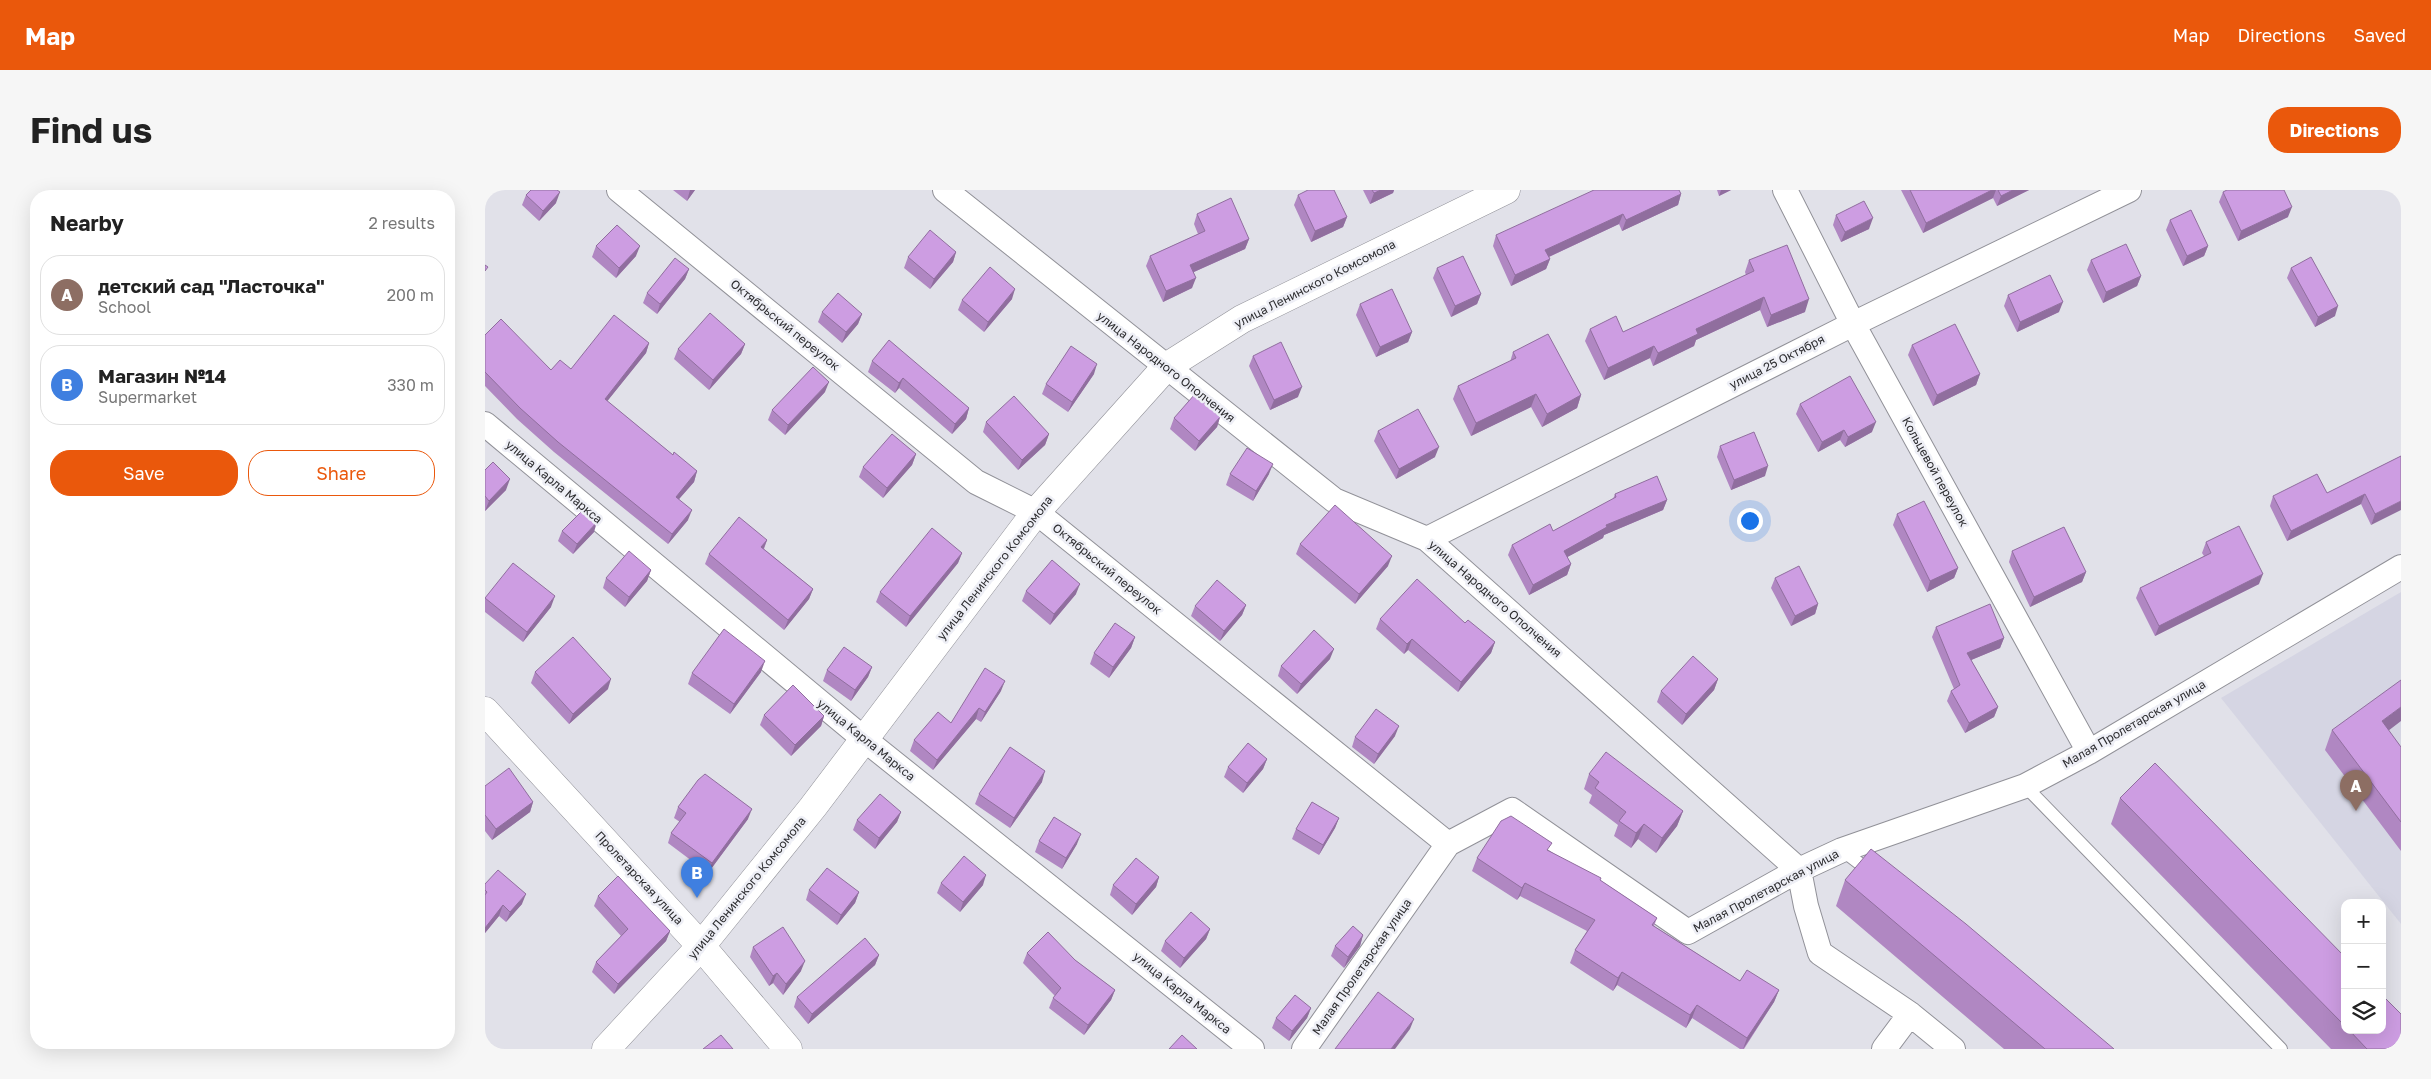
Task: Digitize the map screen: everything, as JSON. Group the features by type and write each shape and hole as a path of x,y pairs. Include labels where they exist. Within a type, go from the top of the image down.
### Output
{"main road":[{"name":"улица Ленинского Комсомола","path":"606,1049 701,946 813,807 1036,512 1167,367 1242,319 1507,190"},
{"name":"Пролетарская улица","path":"485,711 701,946 788,1049"}],"street":[{"name":"Октябрьский переулок","path":"619,190 977,482 1036,512 1448,844"},
{"name":"улица Народного Ополчения","path":"945,190 1334,500 1427,538 1799,870"},
{"name":"Кольцевой переулок","path":"1785,190 1853,324 2089,752"},
{"name":"улица 25 Октября","path":"1427,538 1853,324 2129,190"},
{"name":"улица Карла Маркса","path":"485,424 864,739 1252,1049"},
{"name":"Малая Пролетарская улица","path":"1304,1049 1448,844 1512,810 1688,932 1799,870 1842,850 2025,786 2089,752 2401,567"},
{"path":"1799,870 1806,906 1820,953 1910,1014 1953,1049"},
{"path":"1884,1049 1910,1014"}],"lane":[{"path":"2025,786 2281,1049"},
{"path":"1842,850 1880,880"}],"shaded area":[{"path":"2401,592 2401,924 2386,905 2386,899 2381,899 2221,698"}],"building":[{"path":"531,190 557,190 560,192 543,211 526,195"},
{"path":"1308,190 1334,190 1347,217 1315,231 1298,195"},
{"path":"1594,190 1679,190 1681,194 1626,220 1623,214 1545,250 1550,259 1515,275 1496,235"},
{"path":"1910,190 1992,190 1926,223"},
{"path":"1998,190 2013,190 2001,196"},
{"path":"2227,190 2284,190 2292,207 2241,231 2223,192"},
{"path":"1231,198 1249,239 1190,265 1196,278 1166,291 1150,256 1205,231 1197,214"},
{"path":"1864,201 1873,218 1845,232 1836,215"},
{"path":"2191,210 2208,246 2187,256 2170,220"},
{"path":"617,225 640,246 619,268 596,246"},
{"path":"930,230 956,252 934,279 908,257"},
{"path":"2126,244 2141,276 2106,292 2091,260"},
{"path":"1787,245 1809,299 1771,315 1764,297 1696,329 1698,334 1658,353 1654,346 1608,368 1590,329 1616,316 1623,332 1754,271 1749,260"},
{"path":"1463,256 1481,294 1455,306 1437,268"},
{"path":"2311,257 2338,306 2318,317 2291,268"},
{"path":"675,258 689,269 660,304 647,293"},
{"path":"990,267 1015,289 988,322 962,300"},
{"path":"2050,275 2063,302 2020,322 2008,295"},
{"path":"1392,289 1412,332 1380,347 1360,304"},
{"path":"838,293 862,314 846,332 822,312"},
{"path":"710,313 745,344 713,380 678,349"},
{"path":"614,315 649,343 605,399 673,455 674,452 697,471 676,497 692,510 672,534 558,442 520,408 485,372 485,335 501,319 551,370 560,360 571,369"},
{"path":"1955,324 1980,374 1937,395 1912,345"},
{"path":"1548,334 1581,395 1547,414 1536,394 1476,423 1458,386 1516,358 1513,352"},
{"path":"889,340 969,408 955,424 903,378 899,383 872,361"},
{"path":"1281,342 1302,387 1274,400 1253,356"},
{"path":"1071,346 1097,364 1072,402 1046,384"},
{"path":"813,367 829,382 788,425 772,410"},
{"path":"1850,376 1876,422 1848,437 1844,430 1822,442 1800,404"},
{"path":"1195,394 1220,417 1199,441 1174,418"},
{"path":"1014,396 1049,434 1022,460 986,422"},
{"path":"1418,409 1439,447 1399,469 1378,431"},
{"path":"1754,432 1768,466 1734,480 1720,446"},
{"path":"892,434 916,454 887,488 863,467"},
{"path":"1247,448 1273,464 1256,491 1230,474"},
{"path":"2401,456 2401,501 2375,514 2365,494 2291,531 2273,496 2317,474 2327,493"},
{"path":"493,462 510,479 489,501 485,496 485,470"},
{"path":"1657,476 1667,500 1606,525 1607,527 1564,551 1571,564 1533,585 1512,545 1550,524 1553,531 1616,497 1615,494"},
{"path":"1924,501 1958,568 1930,581 1897,514"},
{"path":"1335,505 1392,556 1359,594 1300,544"},
{"path":"583,510 597,522 577,544 562,531"},
{"path":"739,517 767,540 761,547 813,589 788,620 709,554"},
{"path":"2239,526 2263,574 2159,626 2140,588 2211,553 2206,542"},
{"path":"2064,527 2086,572 2034,597 2012,551"},
{"path":"932,528 962,553 910,616 880,592"},
{"path":"629,551 651,570 629,597 606,578"},
{"path":"1052,560 1080,584 1054,614 1026,591"},
{"path":"513,563 555,596 527,632 485,598"},
{"path":"1799,566 1818,604 1795,616 1775,578"},
{"path":"1417,579 1465,623 1468,620 1495,642 1461,682 1412,639 1407,644 1380,619"},
{"path":"1217,580 1246,605 1224,631 1195,606"},
{"path":"1990,604 2004,638 1967,653 1998,707 1969,723 1951,691 1960,685 1936,627"},
{"path":"1115,623 1135,637 1113,667 1094,653"},
{"path":"724,629 765,661 734,704 692,673"},
{"path":"1314,630 1334,649 1301,684 1281,666"},
{"path":"573,637 611,679 573,714 535,672"},
{"path":"844,647 872,667 855,690 827,670"},
{"path":"1693,656 1718,679 1686,714 1661,691"},
{"path":"985,668 1005,681 985,712 979,708 937,760 914,740 938,712 951,723"},
{"path":"2401,680 2401,707 2382,721 2401,747 2401,822 2332,730"},
{"path":"793,685 824,716 795,745 764,715"},
{"path":"1376,709 1399,726 1378,754 1355,737"},
{"path":"1248,743 1267,759 1247,783 1228,767"},
{"path":"1010,747 1045,771 1014,818 979,794"},
{"path":"1606,752 1683,811 1662,838 1644,824 1636,833 1619,821 1626,812 1595,788 1599,782 1589,774"},
{"path":"2155,763 2341,953 2341,1022 2120,798"},
{"path":"509,768 533,802 496,829 485,815 485,786"},
{"path":"705,774 752,809 712,863 671,833 686,813 678,807 698,780"},
{"path":"880,794 901,812 879,838 857,820"},
{"path":"1312,802 1339,818 1323,845 1296,829"},
{"path":"1511,816 1552,843 1547,850 1601,878 1600,880 1657,918 1652,925 1740,981 1747,970 1779,990 1747,1038 1697,1005 1690,1015 1622,972 1618,978 1575,950 1595,920 1525,883 1522,888 1477,858 1501,821"},
{"path":"1054,817 1081,834 1066,858 1039,841"},
{"path":"1871,849 1966,924 2114,1049 2045,1049 1845,880"},
{"path":"964,856 986,875 963,902 941,883"},
{"path":"1136,858 1159,877 1136,904 1113,885"},
{"path":"827,868 859,892 841,915 809,890"},
{"path":"498,870 526,894 510,912 503,905 485,928 485,895 487,892 485,884"},
{"path":"618,876 670,931 618,984 596,962 628,929 598,896"},
{"path":"1191,912 1210,929 1184,958 1165,941"},
{"path":"1353,926 1363,935 1348,957 1335,946"},
{"path":"783,927 805,961 786,984 777,973 773,976 753,947"},
{"path":"1048,932 1075,960 1115,990 1088,1025 1053,998 1061,988 1027,953"},
{"path":"865,938 879,955 812,1014 797,997"},
{"path":"1378,992 1414,1019 1391,1049 1335,1049"},
{"path":"1295,995 1311,1008 1292,1031 1276,1018"},
{"path":"2386,999 2401,1014 2401,1049 2367,1049 2353,1034 2386,1034"},
{"path":"721,1035 733,1049 703,1049"},
{"path":"1182,1035 1197,1049 1169,1049"}],"place":[{"name":"детский сад \"Ласточка\"","path":"2356,811"},
{"name":"Магазин №14","path":"697,898"}]}
